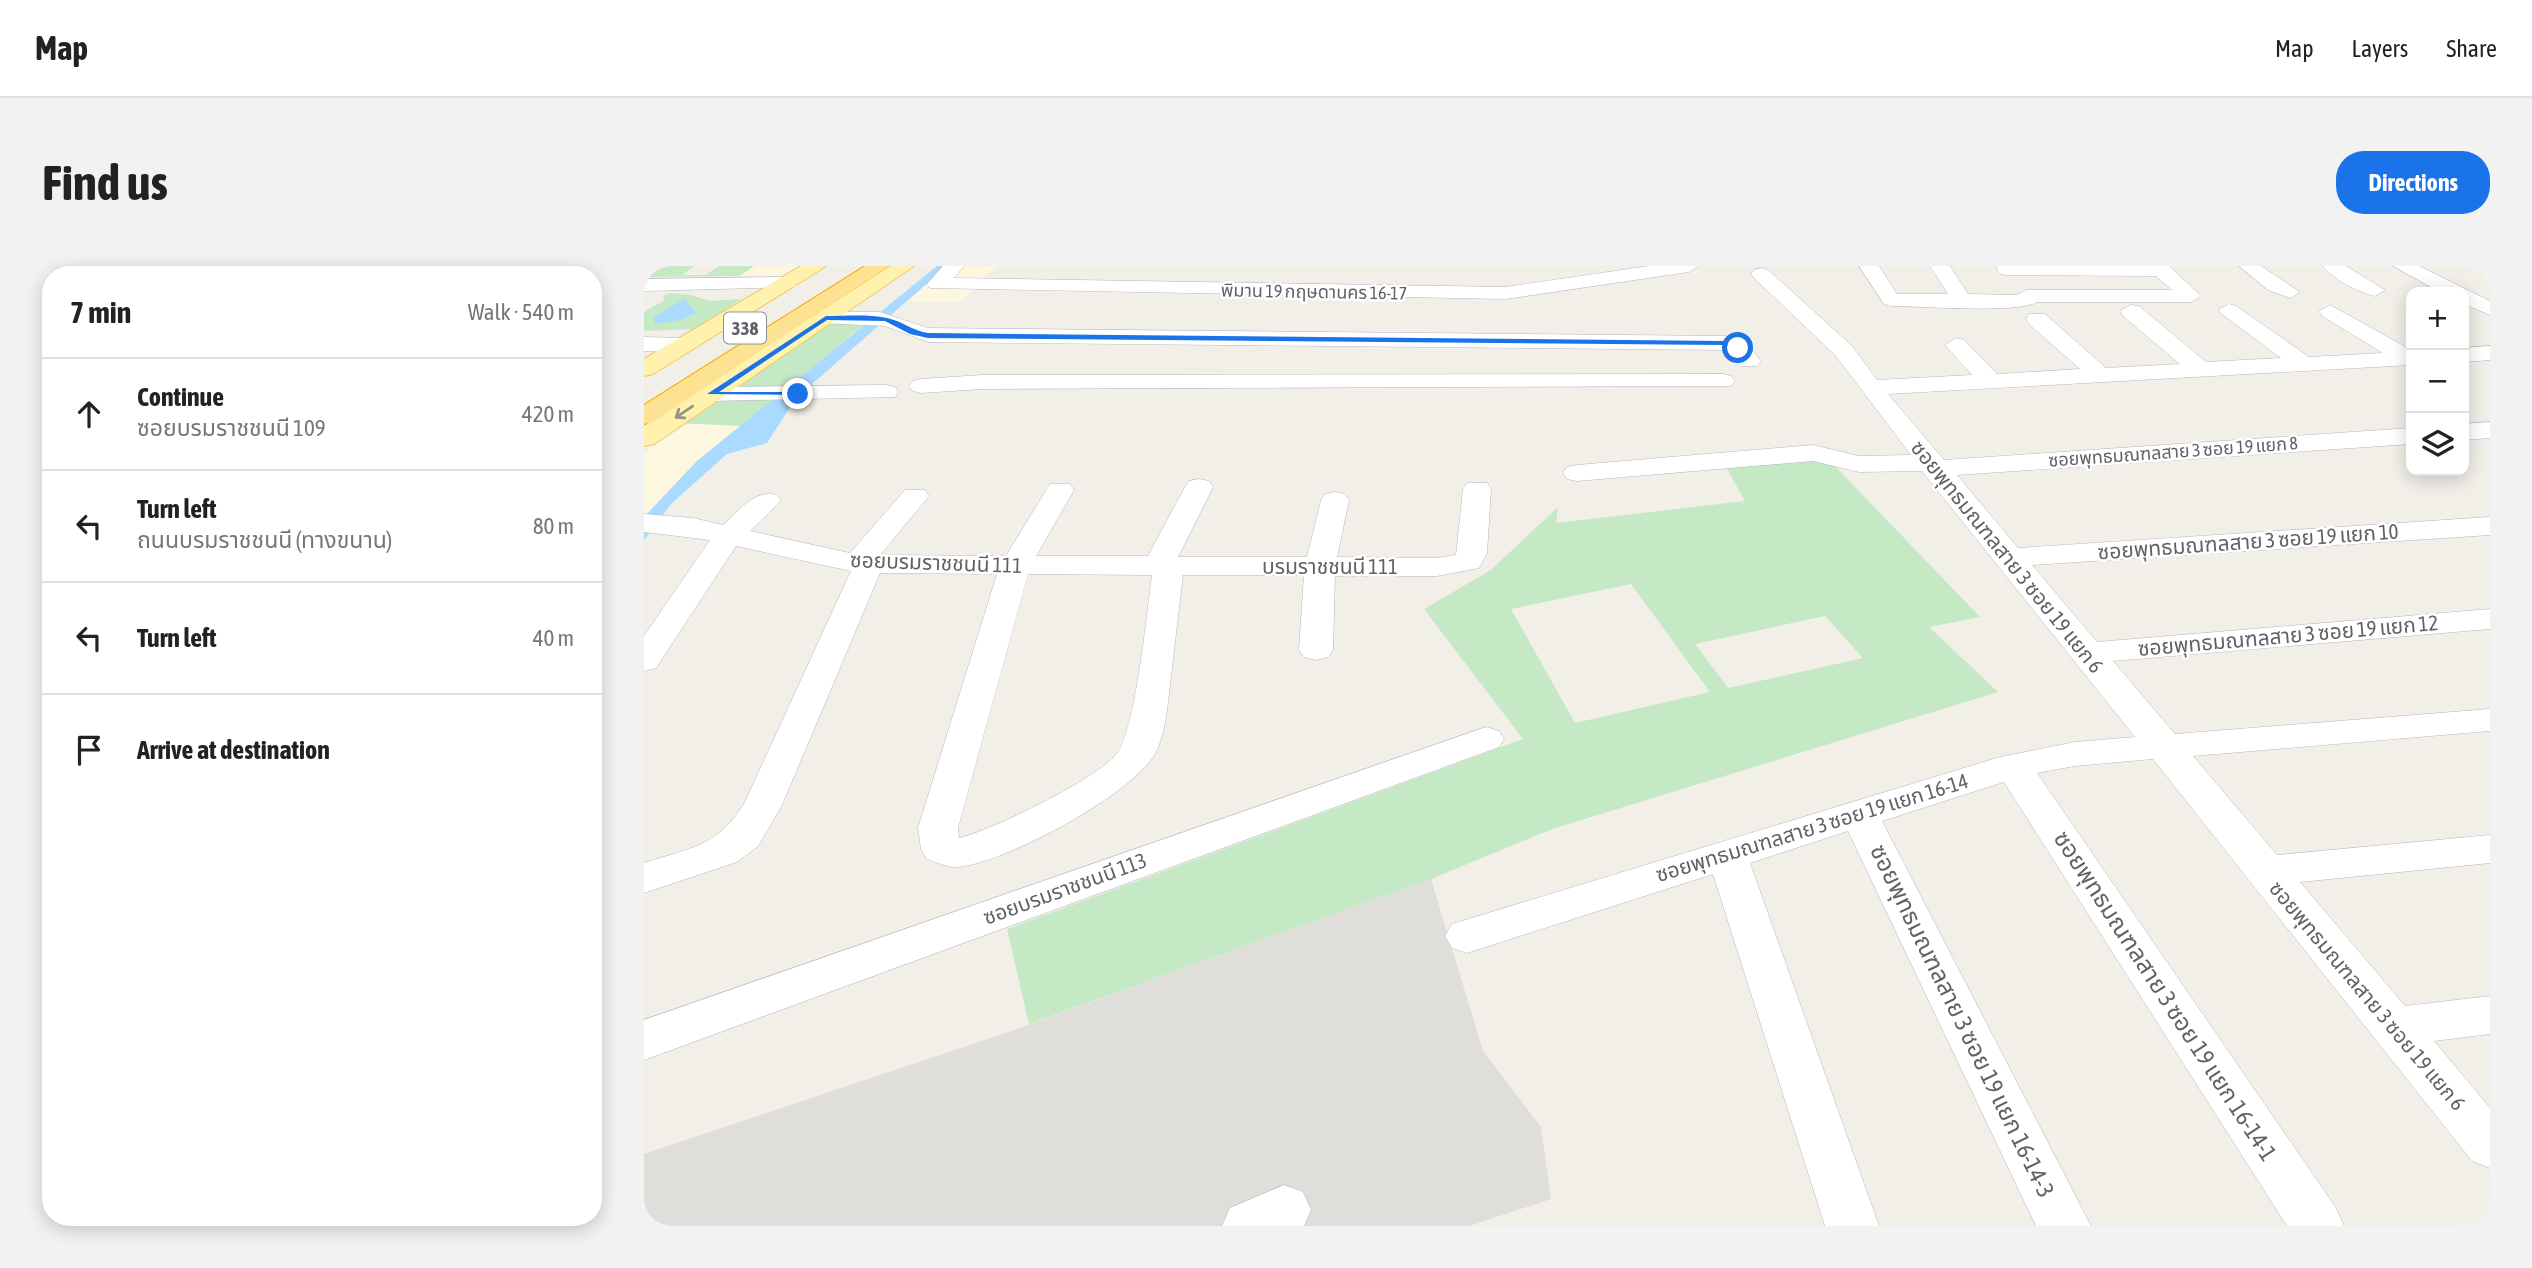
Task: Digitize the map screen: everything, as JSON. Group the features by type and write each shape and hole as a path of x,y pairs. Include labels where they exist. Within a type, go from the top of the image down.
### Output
{"highway":[{"name":"338","path":"644,391 846,266"},
{"name":"338","path":"644,416 879,266"}],"main road":[{"name":"338","path":"644,369 816,266"},
{"name":"338","path":"644,438 904,266"}],"street":[{"name":"พิมาน 19 กฤษดานคร 16-17","path":"954,266 937,284 1012,288 1437,293 1524,291 1592,274 1679,267"},
{"path":"1012,288 1033,266"},
{"path":"1117,289 1135,266"},
{"path":"1198,291 1214,266"},
{"path":"1282,291 1295,266"},
{"path":"1366,292 1376,266"},
{"path":"1437,293 1443,266"},
{"path":"1524,291 1525,266"},
{"path":"1870,266 1891,300 2028,300 2004,268"},
{"path":"1940,266 1963,302"},
{"path":"2249,266 2275,286 2290,292"},
{"path":"2333,266 2357,283 2375,290"},
{"path":"2403,266 2446,287"},
{"path":"2004,268 2159,268 2194,300 2026,296"},
{"path":"2461,272 2472,290 2490,309"},
{"name":"ซอยพุทธมณฑลสาย 3 ซอย 19 แยก 6","path":"1761,274 1844,351 1870,388 2006,558 2490,1145"},
{"path":"653,285 719,291 780,288"},
{"path":"2230,310 2304,364"},
{"path":"2330,311 2406,356"},
{"path":"2131,312 2201,370"},
{"path":"826,318 877,319 898,323 912,333 940,336 1725,343 1738,348 1749,361"},
{"path":"2037,319 2100,375"},
{"path":"644,344 684,345"},
{"path":"1956,345 1991,381"},
{"path":"2469,355 2490,353"},
{"path":"1870,388 2406,358"},
{"path":"711,394 886,392 904,386 982,382 1723,381"},
{"path":"2469,432 2490,430"},
{"name":"ซอยพุทธมณฑลสาย 3 ซอย 19 แยก 8","path":"1577,473 1813,453 1859,464 1932,466 2406,436"},
{"path":"1060,490 1015,566 938,828 941,849 955,853 983,846 1102,786 1130,764 1142,741 1147,722 1173,566 1199,486"},
{"name":"บรมราชชนนี 111","path":"1173,566 1437,567 1468,562 1472,553 1477,489"},
{"path":"644,878 723,852 744,836 763,805 863,563 915,496"},
{"path":"1316,650 1320,566 1335,500"},
{"path":"644,661 727,537 767,501"},
{"name":"ซอยบรมราชชนนี 111","path":"654,523 693,527 727,537 863,563 1173,566"},
{"name":"ซอยพุทธมณฑลสาย 3 ซอย 19 แยก 10","path":"2006,558 2490,526"},
{"name":"ซอยพุทธมณฑลสาย 3 ซอย 19 แยก 12","path":"2086,653 2490,619"},
{"name":"ซอยพุทธมณฑลสาย 3 ซอย 19 แยก 16-14","path":"1467,936 1726,853 1860,816 2013,766 2075,754 2163,749 2490,720"},
{"name":"ซอยบรมราชชนนี 113","path":"644,1040 1486,739"},
{"name":"ซอยพุทธมณฑลสาย 3 ซอย 19 แยก 16-14-1","path":"2013,766 2317,1226"},
{"name":"ซอยพุทธมณฑลสาย 3 ซอย 19 แยก 16-14-3","path":"1860,816 2064,1226"},
{"path":"2264,871 2490,849"},
{"path":"1726,853 1852,1226"},
{"path":"2393,1027 2490,1016"}],"shaded area":[{"path":"754,266 798,266 781,276 740,276"},
{"path":"947,266 996,266 960,302 908,301"},
{"path":"687,424 743,426 696,461 644,517 644,453"},
{"path":"1431,879 1483,1051 1541,1127 1551,1199 1469,1226 644,1226 644,1154 1003,1034"}],"green space":[{"path":"644,266 694,266 682,275 706,275 719,266 754,266 740,276 644,277"},
{"path":"670,293 710,301 741,299 697,329 644,331 644,312 665,300 663,296"},
{"path":"831,321 868,321 743,426 677,423"},
{"path":"1829,460 1980,617 1929,627 1998,692 1552,829 1431,879 1029,1024 1007,929 1523,739 1424,609 1491,570 1558,507 1556,523 1745,501 1726,467","holes":["1631,584 1710,692 1575,723 1511,609","1825,616 1863,658 1728,688 1695,644"]}],"water":[{"path":"937,266 947,266 796,398 767,443 727,454 672,503 644,540 644,517 697,461"},
{"path":"684,299 696,313 680,320 655,324 654,317"}],"route":[{"path":"798,394 711,394 826,318 885,319 898,323 912,333 978,337 1725,343 1738,348"}]}
